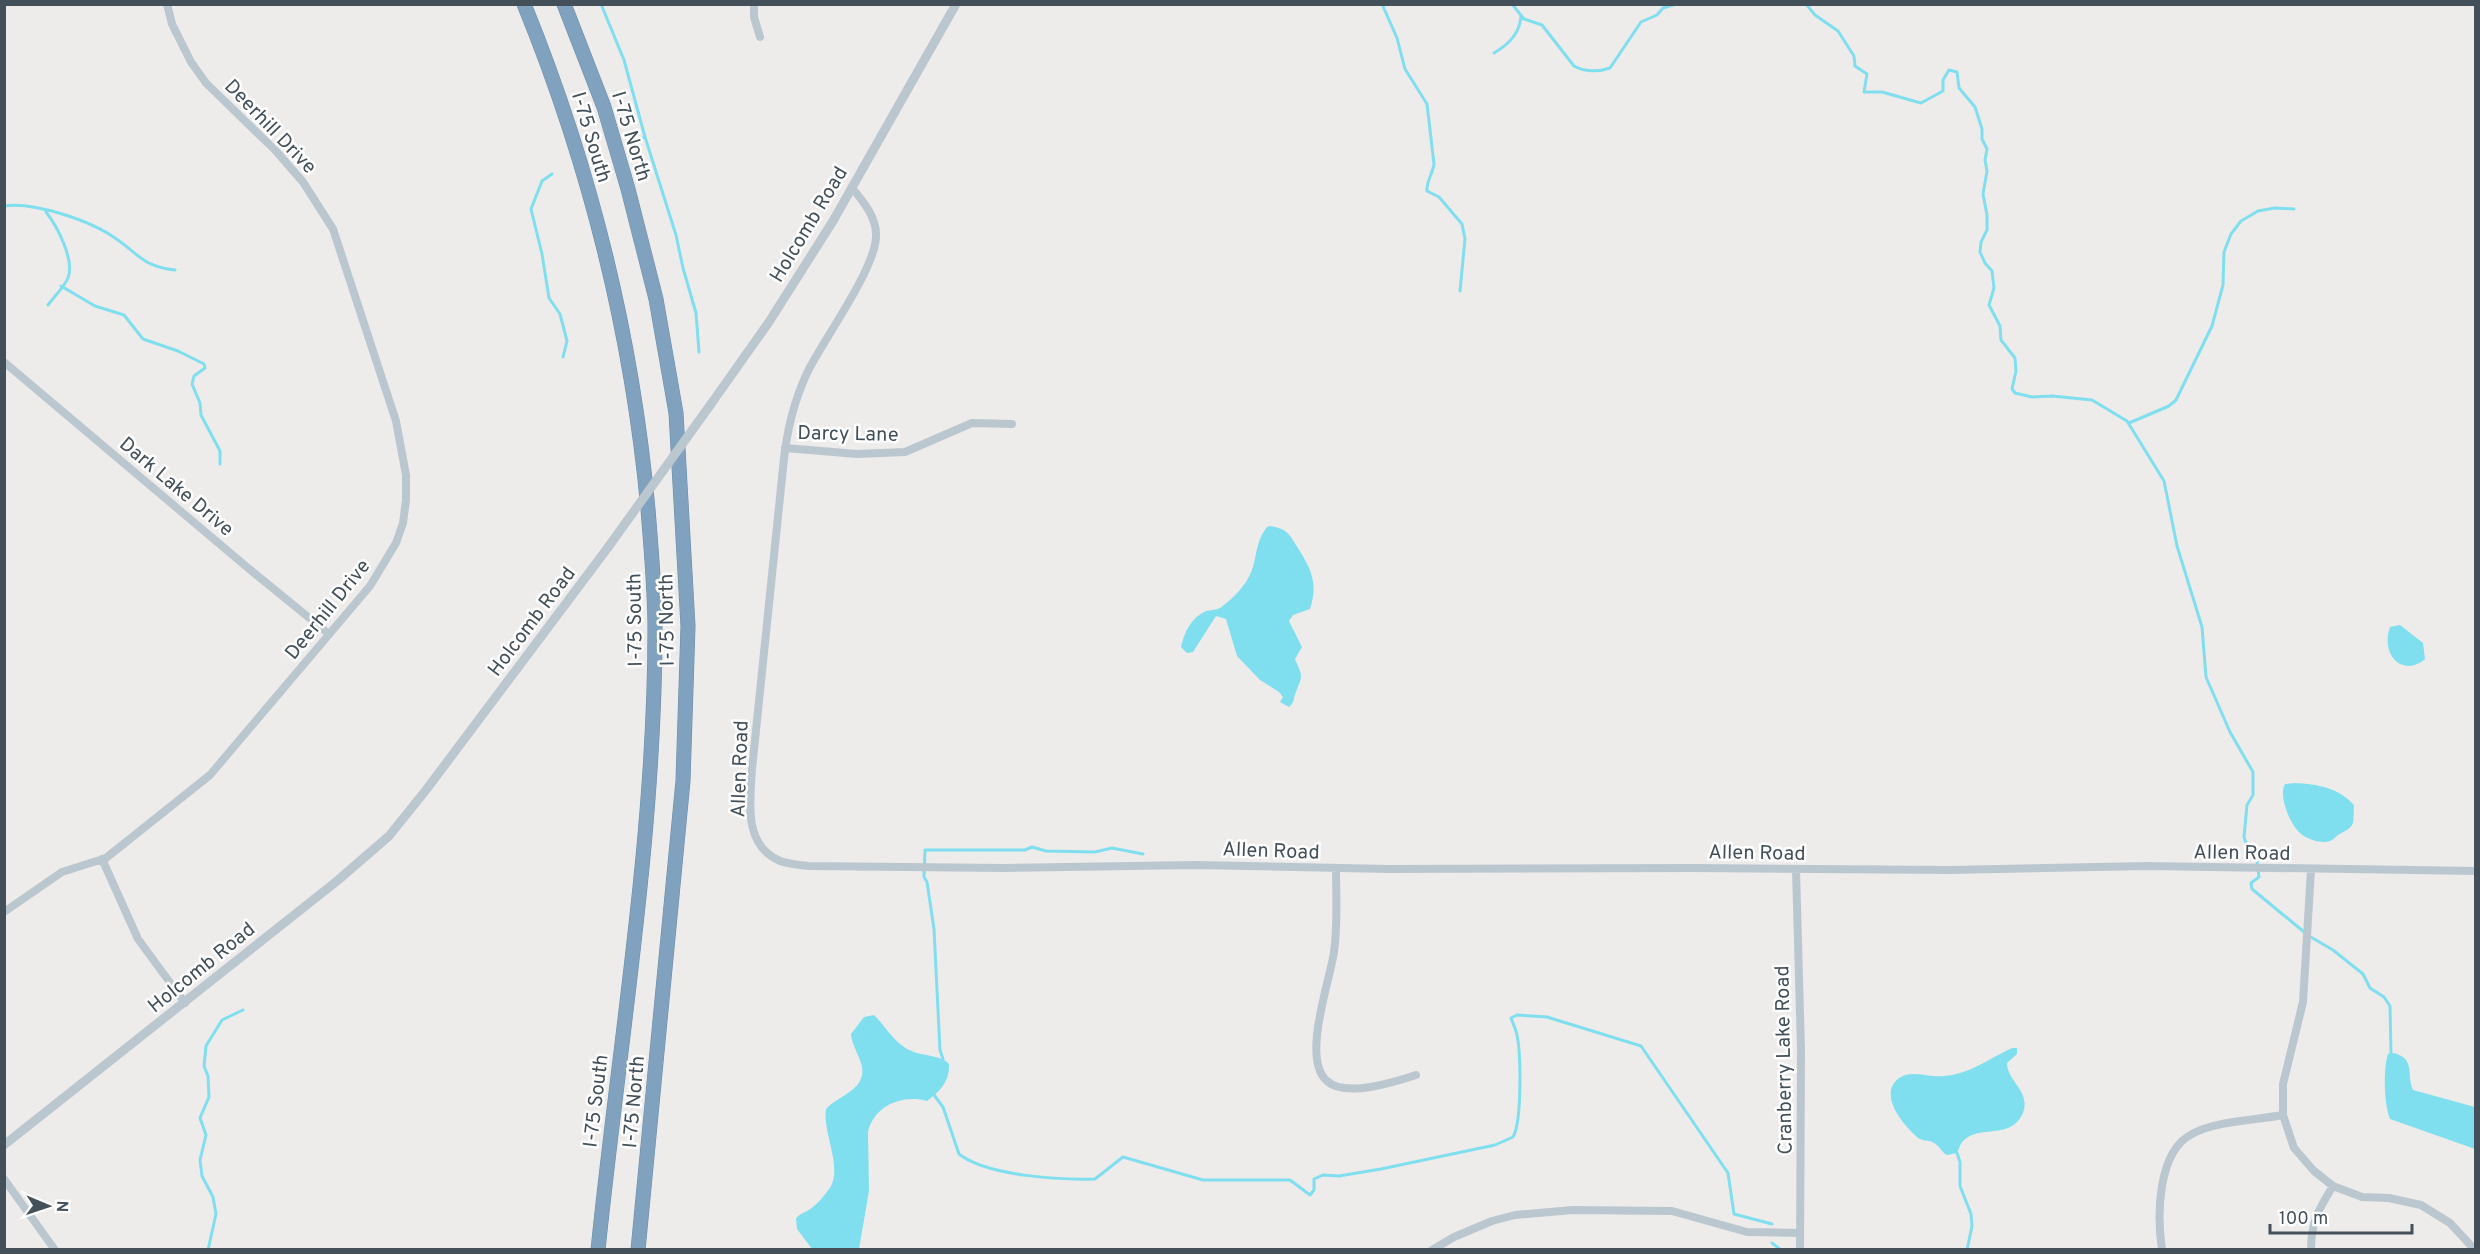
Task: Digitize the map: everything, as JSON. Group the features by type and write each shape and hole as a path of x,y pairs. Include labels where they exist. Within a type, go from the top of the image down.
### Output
{"highway":[{"name":"I-75 South","path":"524,4 550,68 578,153 612,274 642,441 652,558 655,627 653,725 639,895 598,1250"},
{"name":"I-75 North","path":"564,4 604,107 628,189 656,299 677,424 688,626 683,781 638,1250"},
{"path":"592,1250 607,1161"}],"street":[{"name":"Deerhill Drive","path":"4,912 62,872 102,859 210,775 370,586 386,562 399,533 406,500 406,475 396,421 333,229 303,182 276,151 206,83 191,62 172,24 167,4"},
{"path":"754,4 754,17 760,37"},
{"name":"Holcomb Road","path":"4,1145 185,1003 337,881 389,836 609,546 769,322 852,188 956,4"},
{"name":"Allen Road","path":"852,188 874,223 875,248 867,268 809,370 796,398 785,448 752,769 750,812 755,838 765,852 782,861 808,866 1005,868 1196,865 1336,868 1950,870 2147,866 2475,871"},
{"name":"Dark Lake Drive","path":"4,362 329,634"},
{"name":"Darcy Lane","path":"785,448 857,454 905,452 972,423 1012,424"},
{"path":"102,859 138,939 185,1003"},
{"path":"1336,868 1335,950 1318,1027 1318,1065 1321,1075 1332,1085 1350,1088 1384,1085 1416,1075"},
{"name":"Cranberry Lake Road","path":"1796,870 1801,1050 1800,1250"},
{"path":"2311,870 2303,1002 2283,1084 2283,1115 2294,1148 2313,1171 2333,1186 2362,1197 2389,1198 2421,1205 2450,1223 2475,1250"},
{"path":"2162,1250 2159,1229 2163,1177 2173,1153 2190,1135 2208,1128 2283,1115"},
{"path":"4,1179 55,1250"},
{"path":"2311,1250 2315,1215 2333,1186"},
{"path":"1432,1250 1454,1237 1492,1221 1526,1214 1573,1210 1672,1210 1747,1232 1800,1233"}],"water":[{"path":"1267,527 1283,530 1291,537 1312,575 1314,591 1310,609 1293,615 1289,621 1302,647 1295,659 1301,674 1300,680 1293,702 1289,707 1280,702 1283,697 1279,692 1260,680 1237,656 1226,619 1216,616 1193,652 1187,653 1181,647 1184,636 1197,617 1206,611 1220,608 1245,583 1252,570 1258,544"},
{"path":"2400,625 2423,643 2425,659 2417,664 2402,665 2391,654 2388,646 2390,627"},
{"path":"2295,783 2327,788 2348,799 2354,805 2351,827 2326,842 2302,835 2289,816 2283,795 2285,784"},
{"path":"874,1015 904,1047 946,1061 949,1064 948,1076 940,1090 927,1101 908,1099 890,1104 876,1115 871,1123 868,1132 869,1191 859,1249 812,1249 797,1229 796,1219 820,1201 830,1188 834,1170 826,1109 850,1092 860,1081 862,1067 851,1034 864,1017"},
{"path":"2012,1048 2017,1048 2017,1054 2007,1063 2008,1070 2022,1093 2025,1107 2016,1123 2010,1127 1970,1136 1962,1142 1957,1153 1947,1155 1934,1143 1917,1137 1900,1118 1891,1093 1893,1085 1899,1078 1909,1074 1953,1075 1971,1069"},
{"path":"2394,1053 2408,1063 2413,1090 2475,1107 2475,1149 2390,1119 2385,1096 2385,1069 2388,1054"}],"waterway":[{"path":"601,4 624,60 645,137 676,235 696,313 699,352"},
{"path":"1382,4 1397,38 1405,69 1427,104 1434,164 1427,191 1439,197 1462,224 1465,239 1460,291"},
{"path":"1512,4 1524,19 1542,25 1574,66 1592,71 1610,68 1641,22 1657,15 1663,8 1676,4"},
{"path":"1806,4 1815,15 1838,31 1854,56 1855,66 1867,74 1864,92 1882,92 1921,103 1943,91 1943,80 1949,70 1957,72 1959,88 1975,107 1982,129 1982,139 1987,149 1985,160 1987,171 1983,194 1987,230 1981,242 1980,252 1992,271 1994,288 1989,305 2000,326 2001,340 2015,358 2016,371 2012,389 2015,393 2032,397 2052,396 2092,400 2127,421 2164,481 2177,546 2202,627 2206,677 2230,732 2253,772 2253,795 2247,805 2244,837 2257,861 2259,877 2251,883 2252,889 2309,936 2333,950 2363,974 2370,988 2384,997 2390,1006 2391,1053"},
{"path":"1494,53 1512,38 1521,16"},
{"path":"633,141 645,137"},
{"path":"552,174 542,181 531,209 542,254 549,298 560,314 567,341 563,357"},
{"path":"4,206 30,206 77,219 115,238 148,263 175,270"},
{"path":"2129,423 2169,406 2176,400 2212,326 2223,285 2224,252 2231,234 2241,221 2258,211 2275,208 2294,209"},
{"path":"46,212 64,244 70,271 68,278 48,305"},
{"path":"61,286 95,306 124,315 143,339 178,351 204,364 205,368 194,376 192,384 200,403 201,415 220,451 220,464"},
{"path":"943,1059 940,1050 934,929 927,882 924,877 925,850 1025,850 1032,847 1046,851 1095,852 1112,848 1143,854"},
{"path":"208,1250 216,1214 213,1197 202,1176 200,1160 206,1135 200,1118 209,1097 208,1076 204,1066 206,1046 222,1020 243,1010"},
{"path":"934,1095 943,1107 959,1154 971,1161 1005,1172 1063,1179 1095,1179 1123,1157 1203,1180 1290,1180 1310,1195 1314,1190 1314,1179 1323,1175 1339,1176 1381,1169 1495,1145 1513,1137 1518,1117 1520,1072 1517,1035 1511,1018 1517,1015 1547,1017 1641,1046 1728,1173 1734,1214 1772,1224"},
{"path":"1957,1153 1960,1162 1960,1186 1971,1214 1972,1226 1967,1250"},
{"path":"1772,1243 1781,1250"}]}
